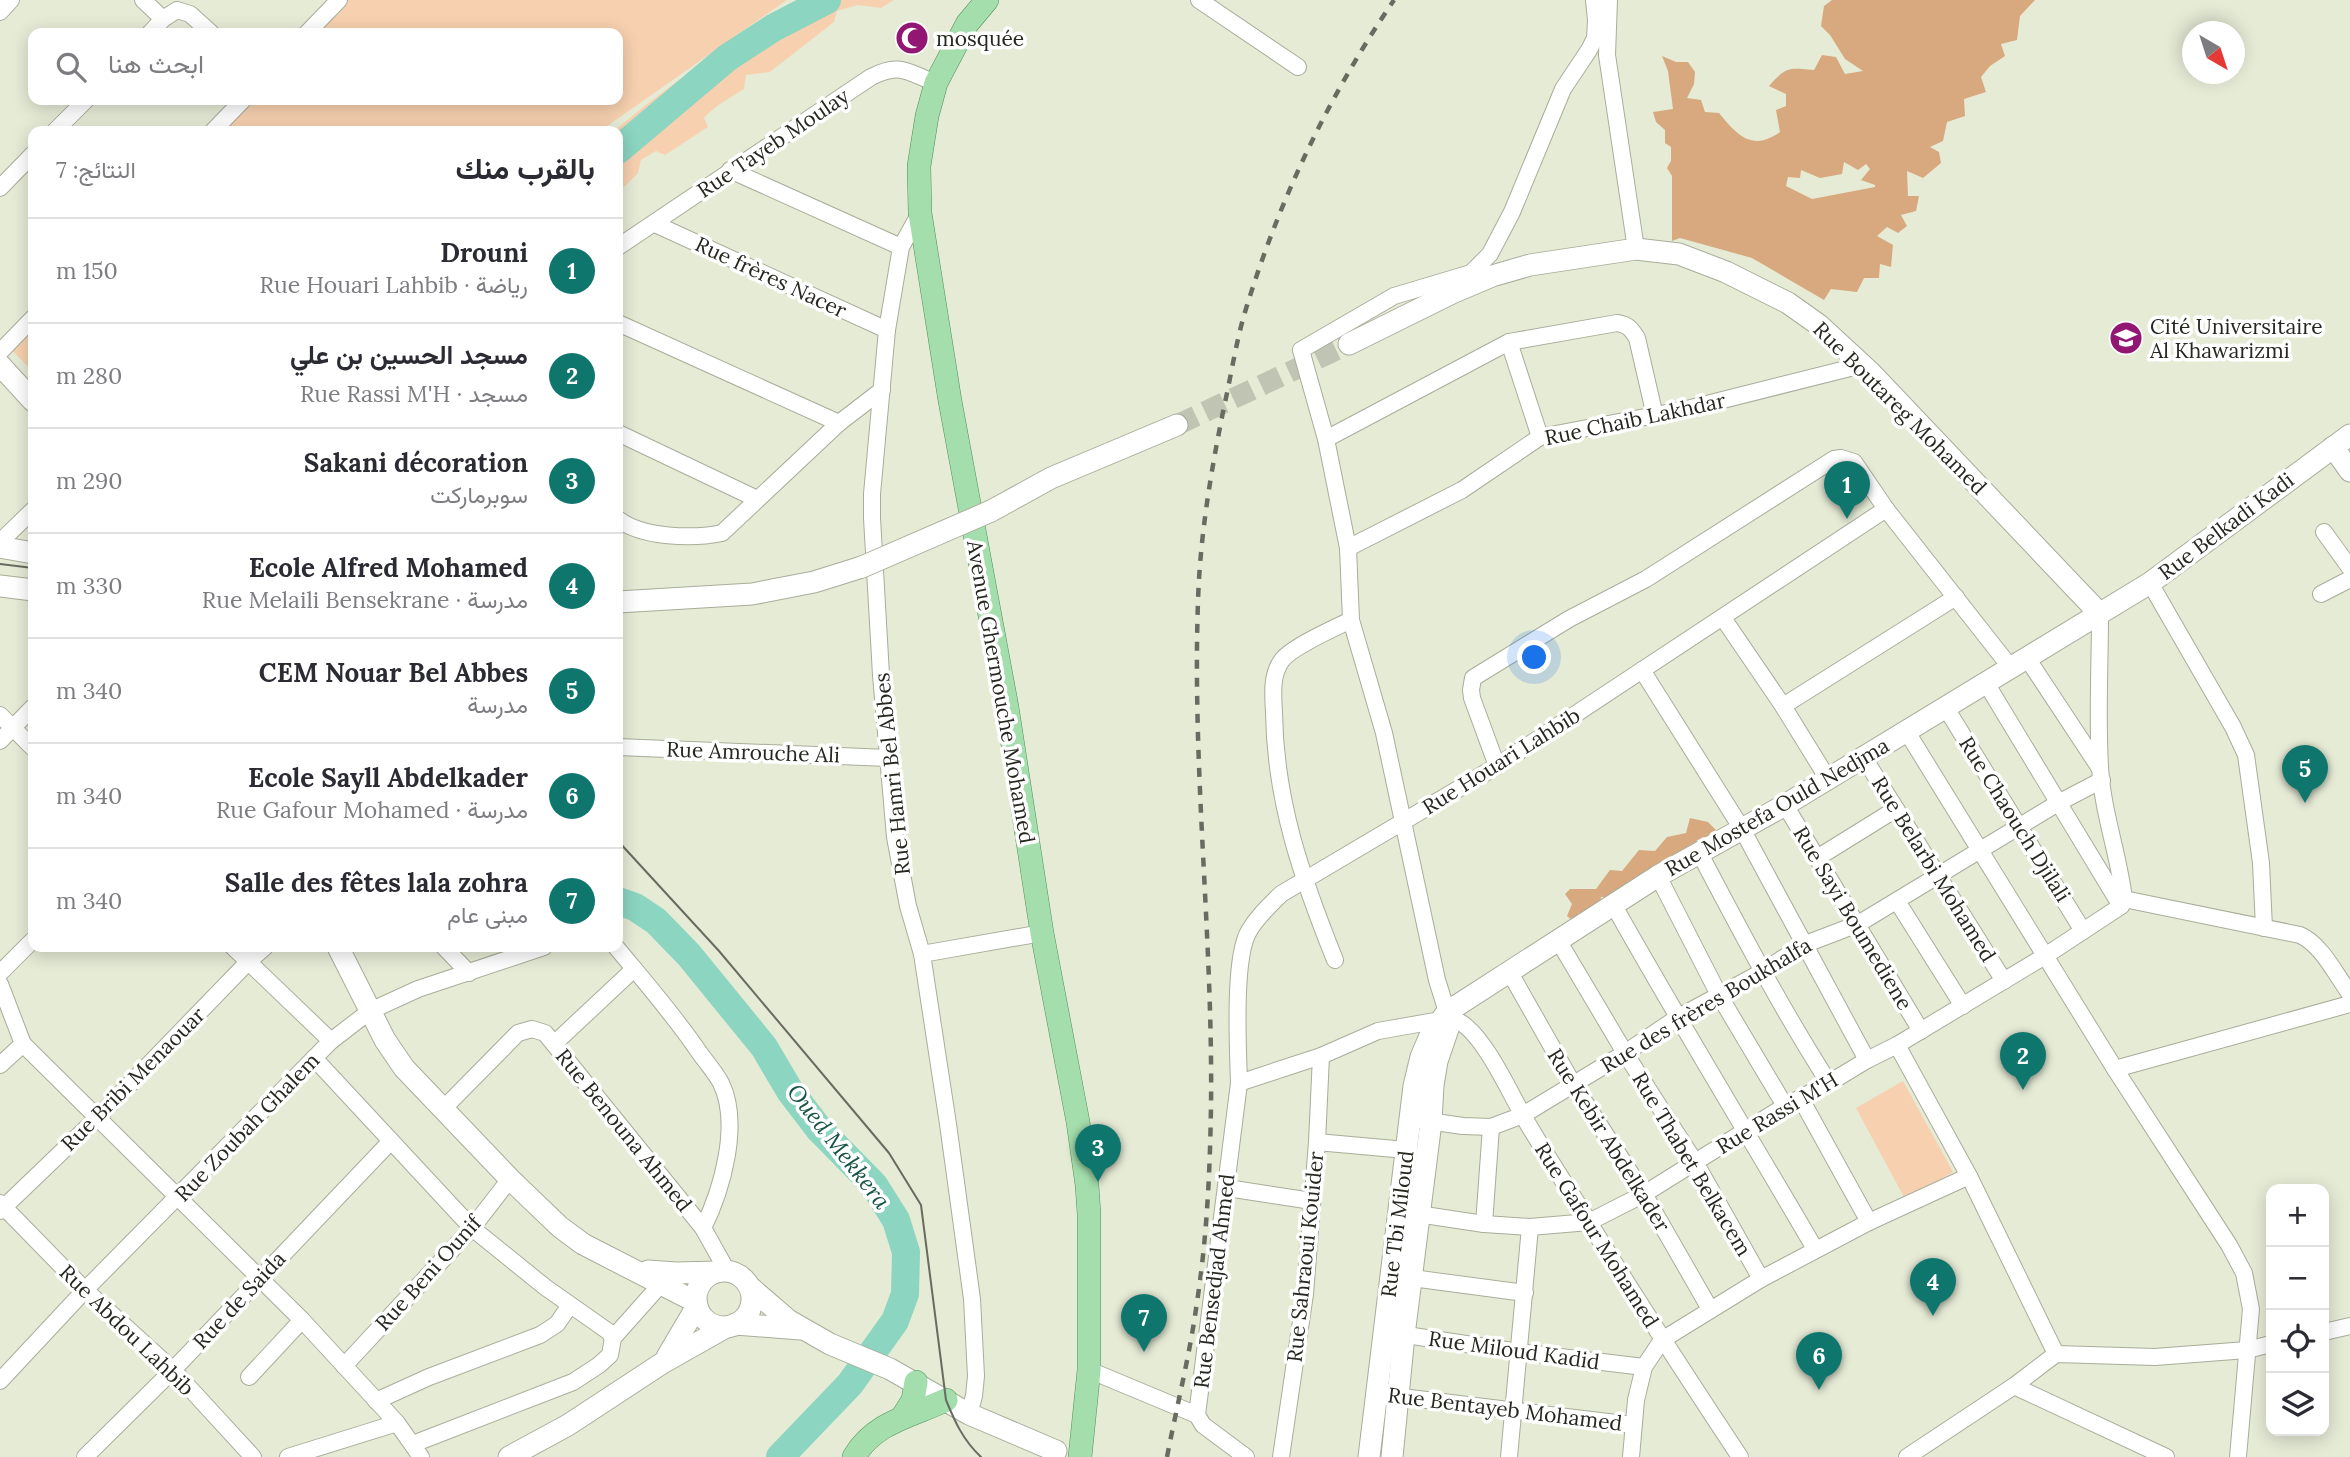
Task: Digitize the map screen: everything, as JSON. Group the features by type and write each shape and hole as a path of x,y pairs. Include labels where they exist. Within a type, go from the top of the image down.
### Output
{"main road":[{"name":"Avenue Ghermouche Mohamed","path":"988,0 967,24 936,83 927,116 919,166 920,213 950,401 1007,707 1042,933 1078,1122 1087,1185 1089,1370 1078,1454"},
{"name":"Rue Boutareg Mohamed","path":"1349,344 1492,276 1530,265 1636,249 1679,254 1726,272 1788,303 1819,325 1862,365 2100,614"},
{"path":"0,365 28,396"},
{"path":"623,603 752,594 814,582 862,567 991,511 1051,478 1177,425"},
{"path":"2341,441 2350,471"},
{"name":"Rue Belkadi Kadi","path":"2100,614 2150,583 2341,441"},
{"path":"0,545 28,552"},
{"path":"0,586 28,589"},
{"name":"Rue Mostefa Ould Nedjma","path":"1449,1014 1508,971 1658,876 1785,805 2100,614"},
{"path":"340,952 385,1040 404,1068 560,1227 583,1244 697,1304 708,1321 802,1329"},
{"path":"1392,1457 1399,1397 1394,1334 1412,1278 1431,1122 1433,1084 1449,1014"},
{"name":"Rue Tbi Miloud","path":"1369,1456 1377,1394 1394,1334 1399,1211 1409,1119 1421,1057 1449,1014"},
{"path":"635,1269 676,1273 722,1271 742,1276 775,1310 830,1344 890,1368 969,1414 1078,1454"},
{"path":"664,1362 697,1304 701,1283 722,1271"},
{"path":"509,1457 568,1425 664,1362 731,1325 748,1313 752,1305 751,1288"},
{"path":"904,1416 913,1400 916,1382"},
{"path":"854,1457 862,1443 888,1424 946,1400"}],"street":[{"path":"0,12 12,0"},
{"path":"143,0 168,16"},
{"path":"1594,0 1598,41 1606,55 1636,249"},
{"path":"1239,1083 1321,1056 1378,1031 1449,1014 1437,980 1384,733 1350,620 1348,548 1326,439 1301,350 1394,296 1471,273 1490,254 1512,212 1563,89 1598,41 1609,0"},
{"path":"1202,1 1298,67"},
{"path":"312,28 335,2"},
{"path":"155,28 177,10 190,14 205,28"},
{"name":"Rue Tayeb Moulay","path":"623,244 730,170 888,68 900,68 936,83"},
{"path":"60,126 81,105"},
{"path":"218,126 238,105"},
{"path":"0,188 6,170 28,157"},
{"path":"730,170 901,247"},
{"name":"Rue Hamri Bel Abbes","path":"920,213 901,247 887,330 872,517 881,675 895,837 908,906 922,954 948,1124 975,1337 976,1376 969,1414"},
{"name":"Rue frères Nacer","path":"655,224 887,330"},
{"path":"0,352 28,323"},
{"path":"1326,439 1509,342 1617,323 1631,328 1637,338 1655,416"},
{"path":"623,325 839,423"},
{"path":"1509,342 1540,437"},
{"name":"Rue Chaib Lakhdar","path":"1348,548 1462,490 1540,437 1655,416 1862,365"},
{"path":"623,522 640,530 675,536 704,537 722,533 839,423 882,390"},
{"path":"623,435 757,499"},
{"path":"1497,766 1472,698 1472,682 1476,677 1569,619 1646,579 1834,459 1841,458 1854,463 1886,509 1956,597 2019,663 2101,774"},
{"name":"Rue Houari Lahbib","path":"1239,1083 1237,1038 1241,953 1247,933 1281,894 1497,766 1886,509"},
{"path":"0,545 28,515"},
{"path":"2324,532 2350,568"},
{"path":"2321,594 2350,579"},
{"path":"2150,583 2233,727 2246,755 2261,863 2264,928"},
{"path":"1783,706 1956,597"},
{"path":"2100,614 2101,774 2120,865 2122,902"},
{"path":"1723,618 1783,706 1828,779"},
{"path":"1335,960 1304,882 1279,782 1274,734 1274,677 1283,658 1350,620"},
{"path":"1642,670 1742,829 1867,1060"},
{"path":"1986,683 2058,803 2122,902 2308,938 2350,994"},
{"name":"Rue Chaouch Djilali","path":"1946,708 2083,931"},
{"path":"0,741 28,712"},
{"path":"0,715 28,743"},
{"path":"1907,732 2244,1273 2251,1309 2238,1457"},
{"name":"Rue Amrouche Ali","path":"623,747 888,758"},
{"name":"Rue Belarbi Mohamed","path":"1864,758 2004,981"},
{"name":"Rue des frères Boukhalfa","path":"1409,1119 1491,1127 1523,1115 1677,1018 1762,972 1803,945 1857,925 2101,774"},
{"name":"Rue Sayi Boumediene","path":"1785,805 1921,1031"},
{"path":"1817,858 1896,809"},
{"path":"1699,852 1762,972 1829,1083"},
{"path":"1658,876 1719,995 1785,1107"},
{"path":"1897,901 1962,1006"},
{"name":"Rue Rassi M'H","path":"1399,1211 1484,1224 1531,1227 1589,1223 1644,1194 1745,1129 1921,1031 2045,956 2122,902"},
{"path":"1613,904 1677,1018 1815,1249"},
{"path":"922,954 1042,933"},
{"name":"Rue Thabet Belkacem","path":"1559,940 1625,1053 1695,1162 1760,1279"},
{"path":"0,973 28,945"},
{"path":"238,952 331,1041"},
{"name":"Rue Bribi Menaouar","path":"1,1207 97,1117 259,952"},
{"path":"449,952 469,973"},
{"name":"Rue Zoubah Ghalem","path":"0,1381 85,1290 331,1041 370,1011 418,989 530,952"},
{"path":"620,952 686,1033 721,1084 727,1110 726,1155 722,1183 703,1228"},
{"path":"555,1043 634,969"},
{"name":"Rue Kebir Abdelkader","path":"1508,971 1573,1084 1644,1194 1710,1309"},
{"path":"0,984 23,1044 302,1320 397,1423 417,1451 573,1382 600,1365 610,1354 613,1338 661,1284"},
{"path":"2115,1069 2350,1004"},
{"name":"Rue Gafour Mohamed","path":"1449,1014 1471,1030 1498,1070 1662,1340 1740,1457"},
{"name":"Rue Benouna Ahmed","path":"444,1108 518,1033 539,1030 555,1043 703,1228 722,1271"},
{"path":"0,1065 23,1044"},
{"path":"1897,1045 1969,1176 2056,1354"},
{"name":"Rue Sahraoui Kouider","path":"1281,1457 1304,1294 1317,1142 1321,1056"},
{"path":"314,1058 472,1227 570,1305 609,1332 613,1338"},
{"name":"Rue Bensedjad Ahmed","path":"1239,1083 1197,1415 1203,1425 1246,1457"},
{"path":"1801,1099 1869,1222"},
{"path":"1484,1224 1491,1127"},
{"name":"Rue de Saida","path":"85,1457 173,1370 391,1141"},
{"path":"1317,1142 1406,1150"},
{"path":"1631,1457 1633,1425 1644,1367 1662,1340 1760,1279 1815,1249 1969,1176"},
{"name":"Rue Beni Ounif","path":"344,1366 472,1227 510,1179"},
{"path":"1227,1188 1312,1201"},
{"name":"Rue Abdou Lahbib","path":"1,1207 85,1290 173,1370 253,1457"},
{"path":"1509,1457 1531,1227"},
{"path":"1412,1278 1525,1293"},
{"path":"376,1401 429,1377 540,1335 557,1324 570,1305"},
{"path":"249,1377 302,1320"},
{"path":"2329,1331 2350,1325"},
{"name":"Rue Miloud Kadid","path":"1394,1334 1644,1367"},
{"path":"1907,1457 2014,1386 2056,1354 2155,1357 2247,1350 2266,1345"},
{"path":"1089,1370 1197,1415"},
{"path":"2014,1386 2166,1457"},
{"name":"Rue Bentayeb Mohamed","path":"1377,1394 1633,1425"},
{"path":"288,1457 397,1423"},
{"path":"1369,1456 1392,1457"}],"shaded area":[{"path":"348,0 787,0 607,126 226,126 246,105 623,105 623,28 321,28"},
{"path":"796,0 894,0 881,8 858,5 837,11 834,22 770,72 746,75 744,89 704,118 708,127 665,155 656,151 641,160 638,173 623,187 623,126 620,126 703,62"},
{"path":"1832,0 2035,0 2020,16 2017,40 2001,44 2005,56 1990,66 1981,77 1986,92 1964,99 1965,116 1947,122 1943,141 1930,147 1939,152 1941,163 1923,178 1907,171 1908,196 1919,196 1916,211 1901,215 1907,226 1898,233 1887,227 1877,236 1893,245 1891,267 1880,264 1879,278 1864,278 1857,292 1831,289 1824,300 1752,258 1680,238 1672,241 1672,176 1667,168 1671,161 1671,147 1665,143 1665,130 1656,122 1653,112 1673,109 1668,71 1662,56 1676,62 1688,62 1695,72 1694,84 1687,98 1701,100 1705,112 1719,113 1739,134 1753,141 1761,141 1780,132 1776,110 1786,106 1786,94 1769,86 1784,72 1794,69 1814,70 1822,55 1836,57 1845,74 1863,71 1845,59 1821,26 1824,6","holes":["1844,162 1858,170 1866,164 1870,169 1861,180 1875,187 1812,199 1786,186 1788,177 1800,178 1801,170 1820,178 1842,174"]},
{"path":"28,331 28,367 11,349"},
{"path":"1690,818 1708,822 1718,832 1708,843 1703,839 1697,840 1694,852 1615,897 1601,897 1600,906 1586,915 1579,913 1573,921 1567,916 1572,904 1565,894 1570,889 1596,889 1610,870 1622,871 1639,850 1655,851 1667,837 1686,833"},
{"path":"1903,1081 1953,1172 1905,1199 1856,1108"}],"waterway":[{"name":"Oued Mekkera","path":"623,146 727,58 773,28 827,0"},
{"name":"Oued Mekkera","path":"623,903 656,921 689,955 764,1047 790,1091 819,1129 874,1185 896,1220 906,1252 905,1294 895,1321 850,1384 780,1457"}],"tunnel":[{"path":"1177,425 1349,344"}],"tram line":[{"path":"0,564 28,567"},
{"path":"623,846 719,951 889,1153 921,1205 946,1400 960,1430 981,1457"}],"railway":[{"path":"1167,1457 1194,1321 1209,1179 1211,1043 1197,664 1199,577 1211,479 1242,323 1273,230 1327,112 1394,0"}],"place":[{"name":"mosquée","path":"912,38"},
{"name":"Cité Universitaire Al Khawarizmi","path":"2126,338"},
{"name":"Drouni","path":"1847,519"},
{"name":"CEM Nouar Bel Abbes","path":"2305,803"},
{"name":"مسجد الحسين بن علي","path":"2023,1090"},
{"name":"Sakani décoration","path":"1098,1182"},
{"name":"Ecole Alfred Mohamed","path":"1933,1316"},
{"name":"Salle des fêtes lala zohra","path":"1144,1352"},
{"name":"Ecole Sayll Abdelkader","path":"1819,1390"}]}
